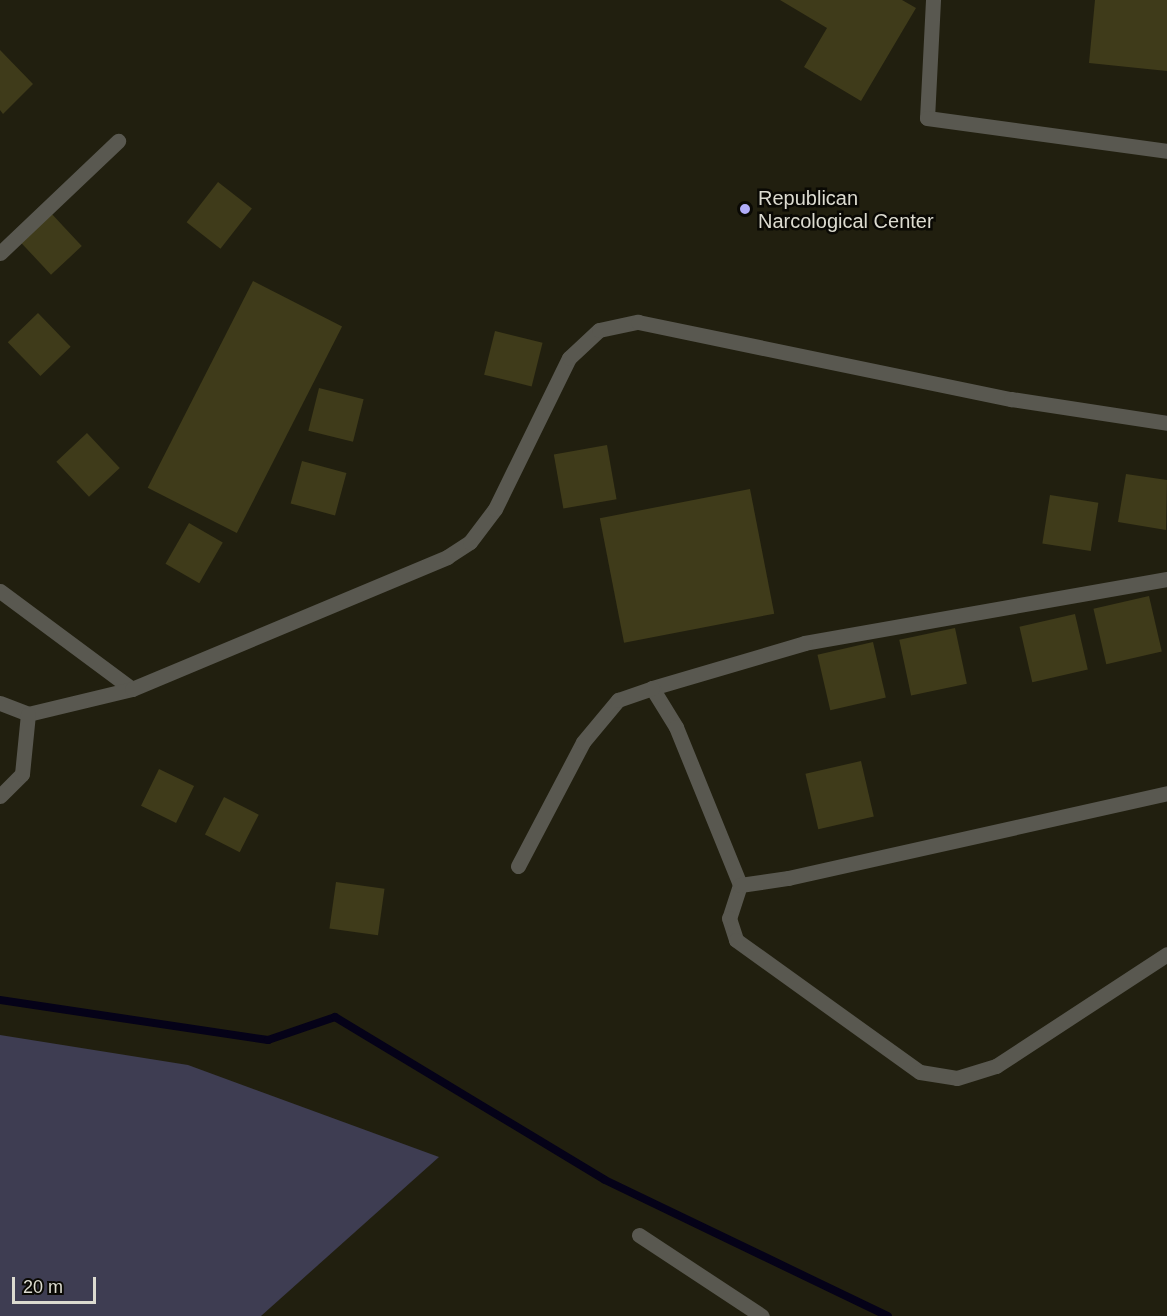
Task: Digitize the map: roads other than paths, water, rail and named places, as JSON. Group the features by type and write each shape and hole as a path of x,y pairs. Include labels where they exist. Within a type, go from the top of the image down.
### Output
{"street":[{"path":"933,0 927,118 1167,151"},
{"path":"0,253 118,141"},
{"path":"0,703 28,714 132,689 447,556 470,542 495,509 569,358 599,330 638,322 1011,399 1167,423"},
{"path":"518,866 583,742 618,700 805,643 1167,579"},
{"path":"0,591 132,689"},
{"path":"652,688 676,727 740,885 729,918 736,940 920,1072 957,1078 996,1066 1167,954"},
{"path":"0,796 22,774 28,714"},
{"path":"740,885 788,878 1167,793"},
{"path":"639,1235 762,1316"}],"waterway":[{"path":"0,1000 268,1040 335,1017 605,1180 888,1316"}],"place":[{"name":"Republican Narcological Center","path":"745,209"}]}
